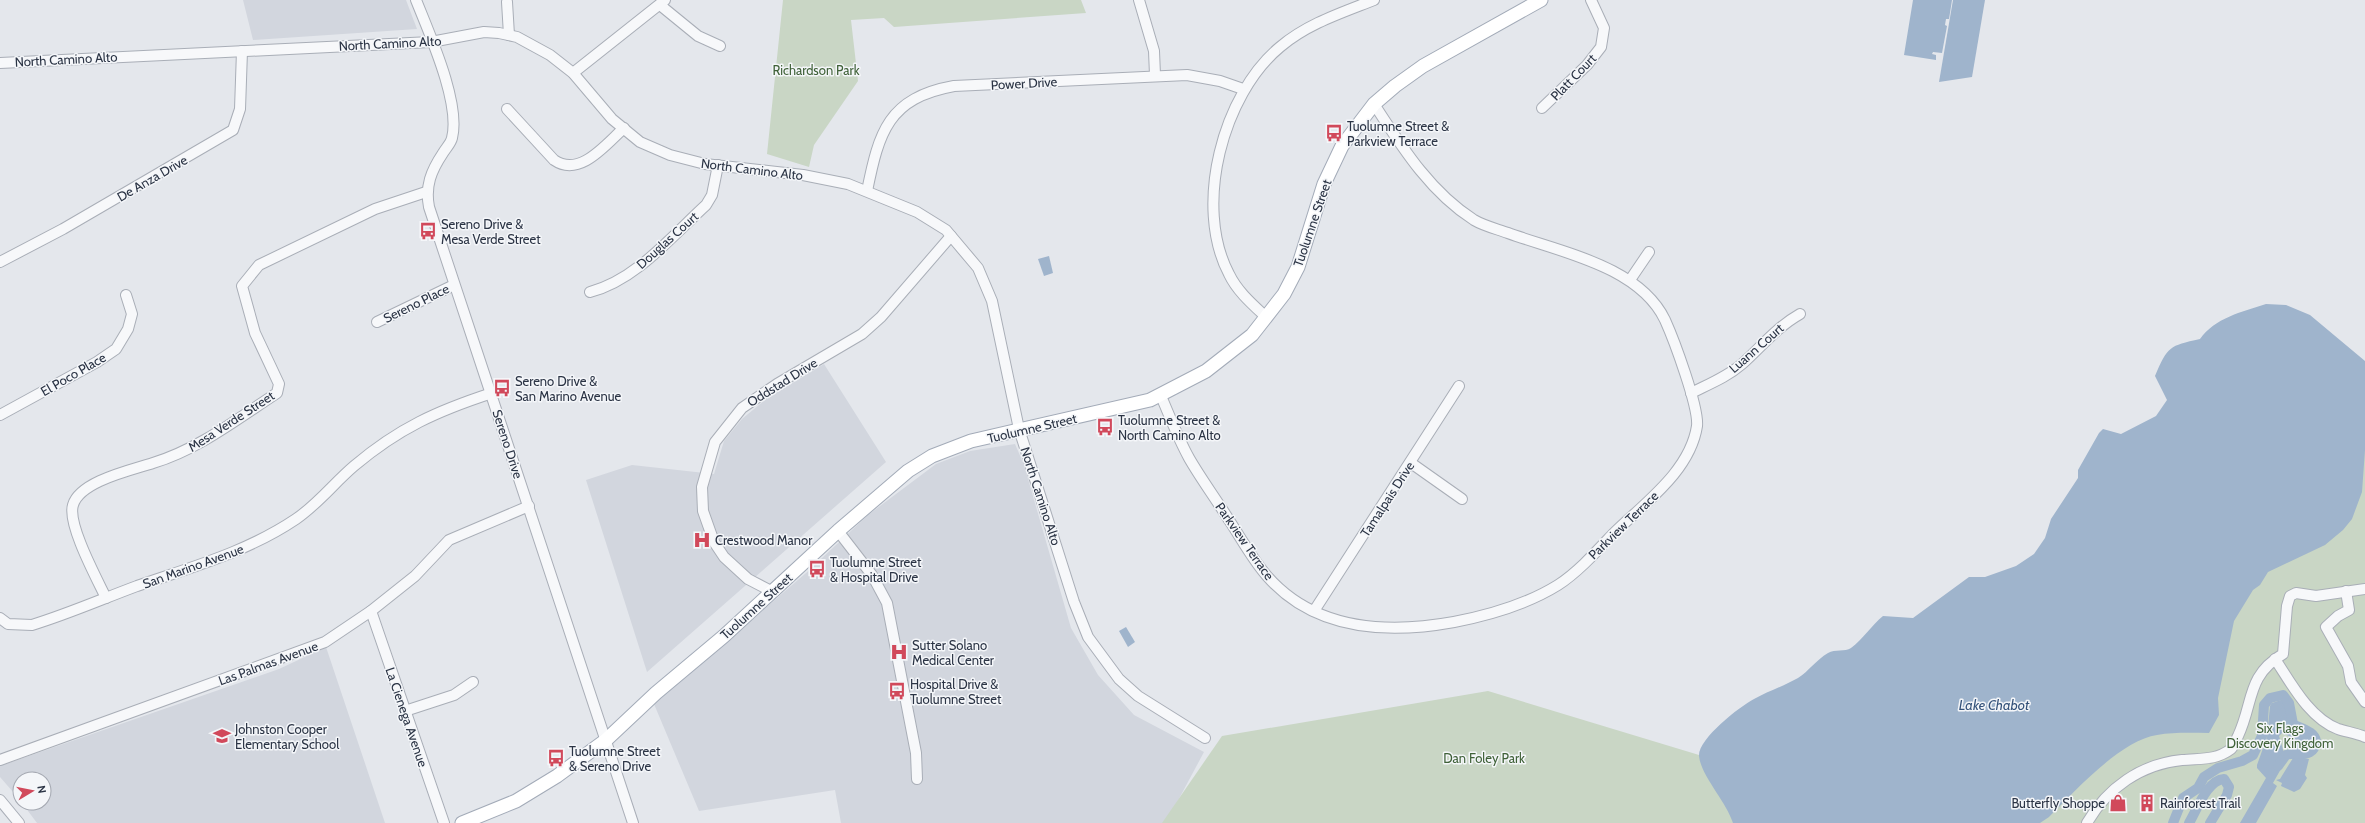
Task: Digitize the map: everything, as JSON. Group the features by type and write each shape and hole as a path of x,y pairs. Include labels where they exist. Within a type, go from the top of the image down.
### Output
{"main road":[{"name":"Tuolumne Street","path":"462,823 516,801 557,776 606,740 656,693 773,592 838,531 908,471 932,456 971,442 1019,429 1122,408 1161,396 1206,371 1252,335 1284,294 1298,267 1324,184 1342,146 1374,104 1423,66 1541,0"}],"street":[{"name":"Sereno Drive","path":"416,0 445,78 455,123 452,140 430,175 426,192 429,207 492,393 633,823"},
{"path":"1139,0 1154,51 1154,75"},
{"path":"1266,317 1236,287 1228,273 1220,253 1215,226 1213,193 1217,165 1230,122 1243,90 1261,64 1296,34 1374,0"},
{"name":"Platt Court","path":"1542,108 1587,65 1601,47 1604,28 1591,0"},
{"path":"507,2 509,35"},
{"path":"573,73 662,2 698,36 720,46"},
{"name":"North Camino Alto","path":"0,63 432,42 484,32 509,35 517,37 550,55 573,73 612,119 640,142 670,155 718,165 803,174 848,184 917,212 946,230 978,268 992,302 1019,429 1074,602 1088,637 1110,668 1138,696 1205,738"},
{"name":"De Anza Drive","path":"0,262 63,229 233,130 240,109 242,51"},
{"name":"Power Drive","path":"867,191 874,158 882,132 890,119 907,102 935,90 954,86 1154,75 1201,76 1243,90"},
{"name":"Parkview Terrace","path":"1161,396 1189,458 1266,576 1293,599 1314,611 1345,623 1382,629 1422,628 1508,609 1560,584 1595,553 1672,478 1693,443 1698,422 1691,393 1664,319 1653,302 1630,280 1604,266 1476,221 1439,193 1418,167 1374,104"},
{"path":"507,109 554,160 562,165 579,165 590,158 624,128"},
{"name":"Douglas Court","path":"590,292 604,288 635,269 706,205 712,195 718,165"},
{"name":"Mesa Verde Street","path":"106,598 78,536 73,519 72,505 79,494 101,480 171,458 195,446 277,393 279,384 270,361 255,333 242,286 259,265 375,209 426,192"},
{"name":"Oddstad Drive","path":"773,592 748,580 724,557 714,542 703,511 702,487 715,442 742,408 777,384 862,334 881,317 951,236"},
{"path":"1630,280 1649,252"},
{"name":"Sereno Place","path":"377,322 454,284"},
{"name":"El Poco Place","path":"0,415 97,362 116,349 128,329 132,314 126,295"},
{"name":"Luann Court","path":"1691,393 1722,378 1741,365 1784,324 1800,314"},
{"name":"Tamalpais Drive","path":"1314,611 1411,463 1459,386"},
{"name":"San Marino Avenue","path":"0,618 8,624 32,625 241,550 295,519 324,496 352,468 373,450 418,421 448,408 492,393"},
{"path":"1411,463 1462,499"},
{"name":"Las Palmas Avenue","path":"0,760 300,653 325,642 371,611 414,576 449,540 529,506"},
{"path":"838,531 872,575 887,603 916,753 917,779"},
{"path":"2087,823 2105,798 2138,772 2161,764 2182,760 2207,759 2220,756 2232,748 2246,717 2255,680 2275,659 2283,654 2287,606 2290,596 2296,593 2316,596 2365,589"},
{"path":"2346,591 2349,610 2338,616 2326,627 2348,666 2351,682 2365,702"},
{"name":"La Cienega Avenue","path":"371,611 444,823"},
{"path":"2275,659 2307,706 2338,729 2365,736"},
{"path":"405,711 454,695 473,682"},
{"path":"0,800 19,823"}],"shaded area":[{"path":"243,0 406,0 417,29 253,40"},
{"name":"Crestwood Manor","path":"824,364 886,462 647,672 586,480 632,465 714,474 724,441 742,419 766,399"},
{"name":"Sutter Solano Medical Center","path":"1015,444 1024,465 1071,628 1098,675 1134,715 1204,752 1174,808 1163,823 841,823 835,790 699,811 654,704 806,573 868,515 936,464 970,451"},
{"name":"Johnston Cooper Elementary School","path":"326,647 385,823 37,823 28,811 52,811 52,771 12,771 12,791 0,777 0,766 279,669"}],"green space":[{"name":"Richardson Park","path":"783,0 1081,0 1086,13 894,27 884,18 851,20 858,81 814,145 809,167 767,154"},
{"name":"Six Flags Discovery Kingdom","path":"2365,431 2365,823 2033,823 2225,589"},
{"name":"Dan Foley Park","path":"1488,691 1775,778 1768,823 1162,823 1222,736"}],"water":[{"path":"1913,0 1952,0 1949,19 1946,19 1945,25 1947,26 1942,53 1933,52 1932,54 1936,55 1936,60 1904,55"},
{"path":"1953,0 1985,0 1972,77 1939,82"},
{"path":"1049,256 1053,273 1044,276 1038,259"},
{"name":"Lake Chabot","path":"2266,304 2286,305 2310,315 2365,361 2365,450 2362,492 2352,519 2343,530 2325,545 2268,572 2260,585 2253,590 2234,621 2218,698 2219,715 2209,733 2163,734 2143,739 2128,746 2099,768 2049,817 2040,823 1733,823 1725,806 1704,772 1699,756 1700,749 1705,741 1720,724 1754,699 1798,678 1828,653 1851,648 1883,616 1913,618 1969,577 1985,577 2016,566 2034,554 2045,538 2051,519 2078,478 2078,470 2099,433 2103,429 2121,434 2156,416 2167,400 2155,376 2167,353 2176,346 2200,339 2213,326 2229,317"},
{"path":"1126,627 1135,642 1128,647 1119,631"},
{"path":"2281,700 2285,703 2290,723 2296,729 2312,738 2312,748 2307,751 2293,749 2294,742 2289,736 2282,733 2279,736 2286,760 2273,783 2277,786 2256,823 2240,823 2266,778 2257,768 2257,765 2267,737 2270,706 2272,703"},
{"path":"2296,756 2309,759 2305,775 2307,778 2300,789 2294,792 2281,786 2282,783 2276,780 2280,779 2293,758"}],"waterway":[{"path":"2173,823 2183,798 2198,788 2204,777 2218,768 2242,761 2253,755 2262,736 2264,705 2270,698 2283,695 2289,703 2293,724 2313,735 2316,741 2315,747 2309,753 2286,755 2278,766"},
{"path":"2189,823 2203,796 2212,784 2224,779 2229,787 2227,795 2210,823"}],"place":[{"name":"Tuolumne Street & Parkview Terrace","path":"1334,133"},
{"name":"Sereno Drive & Mesa Verde Street","path":"428,231"},
{"name":"Sereno Drive & San Marino Avenue","path":"502,388"},
{"name":"Tuolumne Street & North Camino Alto","path":"1105,427"},
{"name":"Crestwood Manor","path":"702,540"},
{"name":"Tuolumne Street & Hospital Drive","path":"817,569"},
{"name":"Sutter Solano Medical Center","path":"899,652"},
{"name":"Hospital Drive & Tuolumne Street","path":"897,691"},
{"name":"Johnston Cooper Elementary School","path":"222,736"},
{"name":"Tuolumne Street & Sereno Drive","path":"556,758"},
{"name":"Butterfly Shoppe","path":"2118,803"},
{"name":"Rainforest Trail","path":"2147,803"}]}
